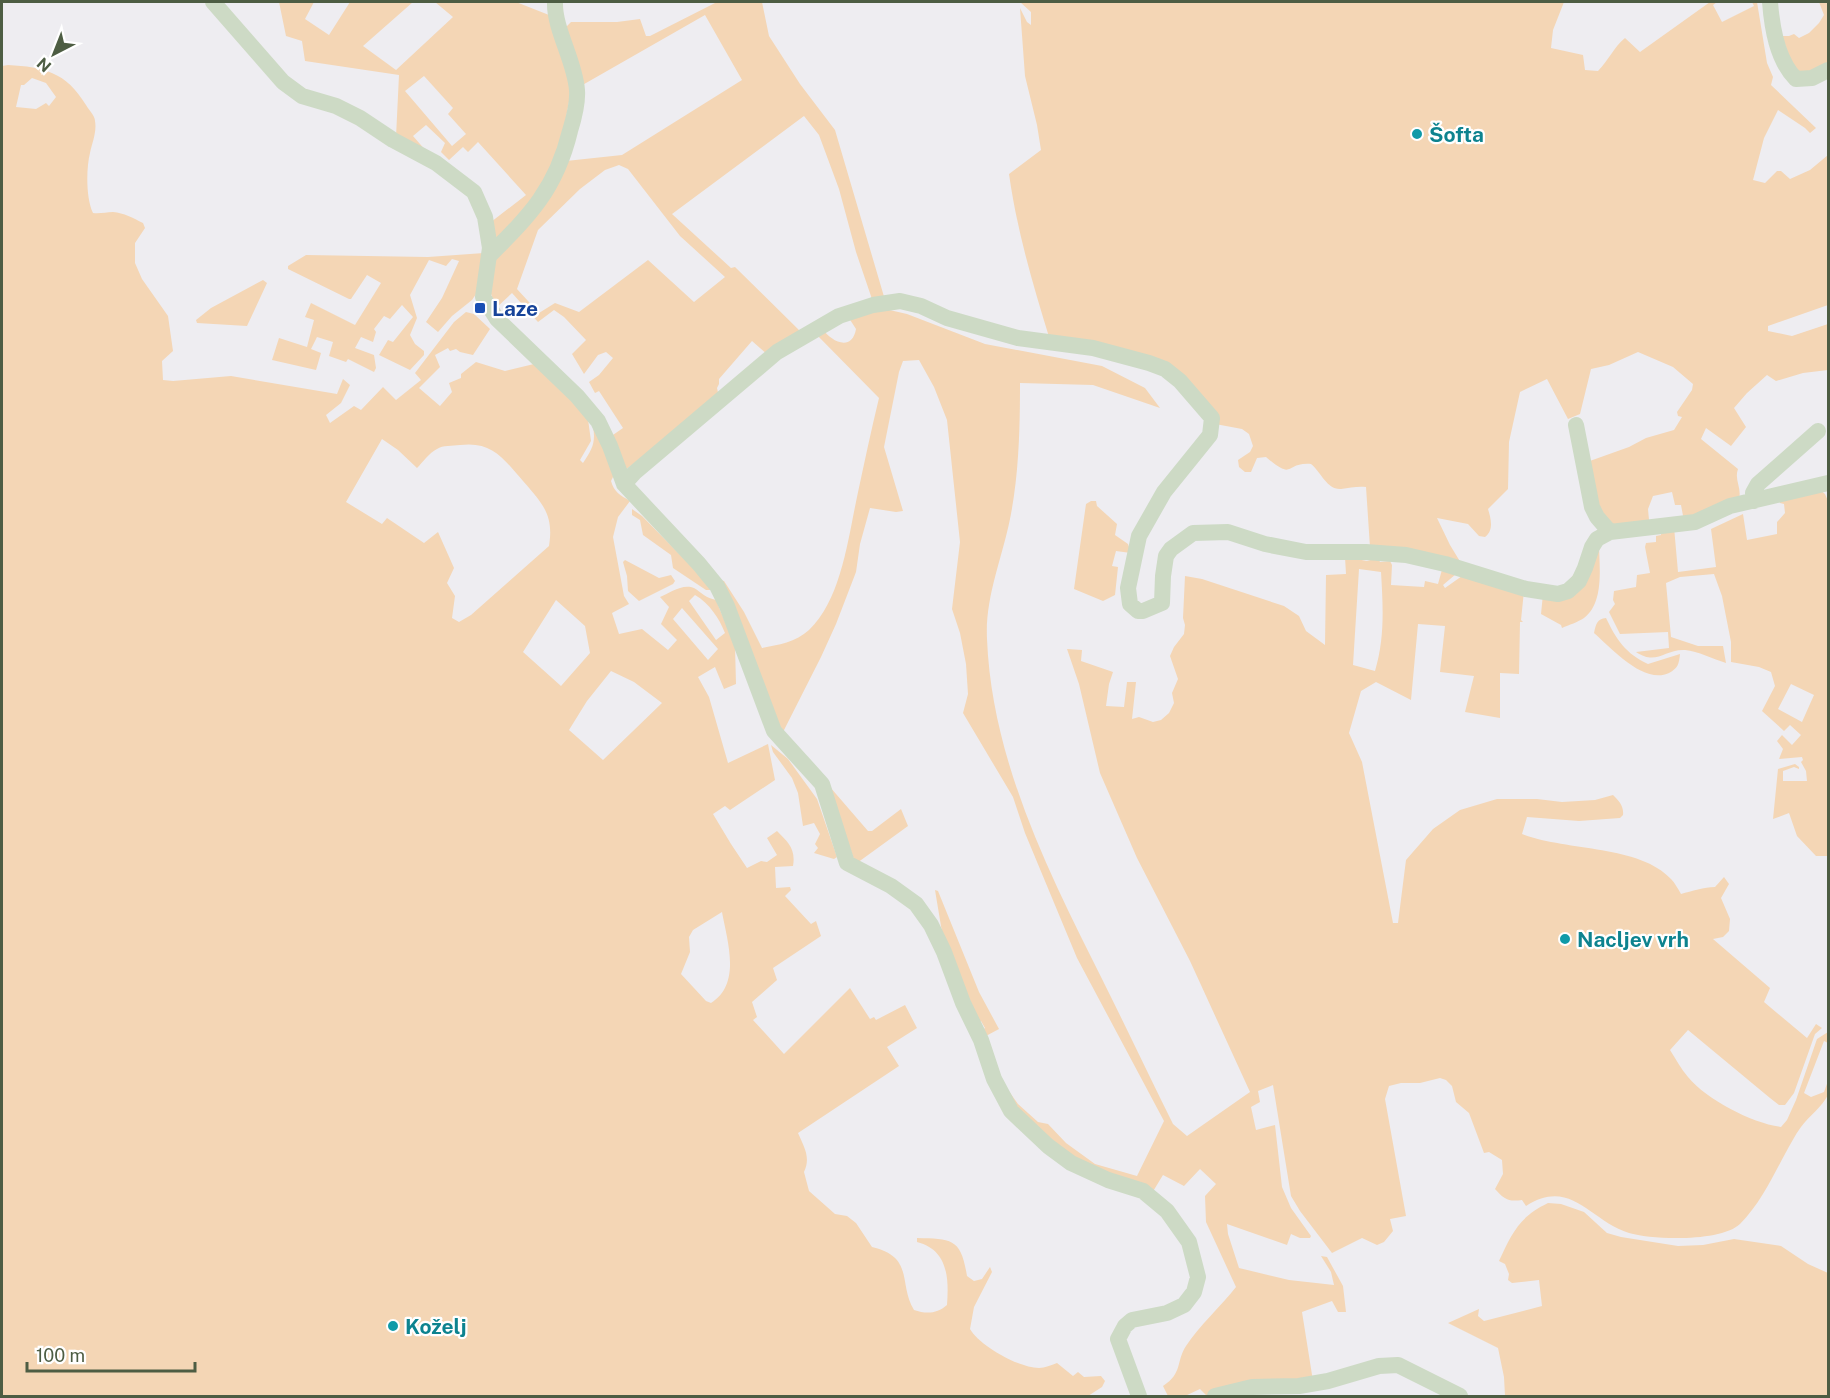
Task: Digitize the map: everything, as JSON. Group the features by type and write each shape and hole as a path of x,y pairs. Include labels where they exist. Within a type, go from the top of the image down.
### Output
{"street":[{"path":"213,2 283,82 302,96 336,106 360,118 393,140 436,162 474,192 484,216 490,248 483,297 497,319 577,396 598,421 624,484 717,586 727,606 774,732 822,784 847,863 891,886 916,904 931,925 981,1040 994,1079 1011,1111 1048,1146 1071,1163 1108,1180 1143,1191 1167,1211 1189,1242 1198,1277 1194,1292 1184,1305 1167,1313 1132,1320 1125,1326 1118,1340 1139,1396"},
{"path":"489,256 537,206 555,178 564,155 577,91 566,44 555,13 555,2"},
{"path":"1770,2 1774,30 1788,71 1796,79 1812,78 1828,70"},
{"path":"624,484 642,466 777,352 839,316 873,305 900,301 921,306 947,318 1018,338 1092,348 1149,363 1165,369 1180,381 1212,418 1210,435 1164,492 1139,536 1128,588 1131,604 1138,611 1162,603 1166,556 1171,549 1193,533 1228,532 1265,544 1306,552 1406,555 1445,564 1526,589 1558,594 1568,591 1579,580 1597,539 1610,532 1695,522 1730,506 1828,483"},
{"path":"1576,425 1592,507 1610,532"},
{"path":"1754,501 1753,492 1758,484 1818,431"},
{"path":"1215,1396 1252,1387 1299,1386 1328,1381 1379,1366 1398,1365 1460,1396"}],"shaded area":[{"path":"279,2 314,2 305,19 329,35 350,2 413,2 363,46 396,70 453,17 435,2 516,2 549,15 573,81 556,170 497,242 491,222 526,195 478,142 468,152 463,147 449,160 441,152 445,143 426,125 413,136 427,152 396,137 399,75 305,61 302,41 286,36","holes":["424,76 453,108 448,114 466,134 452,146 405,91"]},
{"path":"717,2 762,2 769,36 800,84 835,130 885,300 873,302 856,252 839,189 819,135 804,116 672,214 731,268 735,267 802,333 768,355 752,341 719,379 717,388 719,397 702,413 625,470 610,437 623,428 599,391 595,393 589,382 599,375 613,358 606,352 598,355 584,374 572,354 586,340 564,317 554,310 538,322 512,293 496,308 490,291 493,257 566,161 622,155 742,80 705,15 579,87 565,28 571,22 617,22 640,19 646,36","holes":["619,165 628,169 680,236 725,277 694,302 648,260 579,312 555,303 539,313 517,289 538,230 580,189 605,170"]},
{"path":"1020,2 1564,2 1553,30 1551,48 1583,55 1585,70 1598,71 1625,38 1640,52 1710,2 1717,2 1713,5 1722,22 1754,6 1752,2 1757,2 1767,63 1773,77 1771,85 1816,128 1810,133 1778,110 1764,138 1753,180 1765,183 1777,171 1781,171 1790,179 1810,170 1828,155 1828,305 1768,326 1768,331 1792,336 1828,324 1828,370 1803,373 1776,381 1767,375 1734,408 1746,427 1731,446 1706,428 1701,439 1738,469 1739,499 1684,521 1681,505 1675,505 1672,492 1653,496 1648,509 1649,520 1613,526 1597,514 1587,462 1629,447 1646,438 1674,430 1682,417 1678,416 1677,412 1692,390 1693,384 1673,367 1638,352 1609,365 1591,369 1580,414 1568,419 1547,379 1520,392 1509,442 1508,489 1488,509 1491,524 1488,534 1485,537 1479,536 1468,524 1437,518 1464,568 1370,547 1366,487 1336,489 1328,484 1311,464 1303,464 1286,470 1266,457 1257,458 1251,472 1245,472 1239,467 1238,460 1250,452 1253,446 1249,434 1242,429 1210,423 1158,367 1050,340 1021,237 1009,174 1041,150 1025,76 1020,8 1031,25 1031,12"},
{"path":"1819,2 1828,2 1828,69 1805,75 1793,67 1782,36 1794,34 1799,38 1809,33 1824,15"},
{"path":"2,66 33,67 53,73 70,85 94,117 95,129 87,175 91,207 93,213 113,212 143,223 145,228 135,243 135,263 142,279 168,316 173,351 162,361 163,380 231,376 337,394 343,379 350,385 341,403 326,415 330,423 354,406 361,410 383,387 396,400 421,380 415,373 454,322 466,312 474,314 490,329 473,355 456,349 450,351 448,348 435,355 440,367 419,388 440,406 452,392 449,383 461,378 461,374 476,362 505,371 534,364 587,412 591,441 580,460 583,463 591,450 594,442 593,427 615,473 611,481 614,488 630,501 618,517 613,537 624,596 629,604 612,613 619,634 642,629 668,650 677,640 661,624 669,607 660,597 676,589 690,587 716,600 735,646 736,684 724,689 715,667 698,677 709,697 728,763 768,744 775,780 730,810 725,806 713,814 747,868 761,861 767,862 777,855 767,838 777,831 785,839 792,850 793,866 775,867 776,888 790,887 791,890 785,896 811,924 816,921 821,936 773,968 777,980 752,1002 757,1017 753,1020 784,1054 850,988 870,1019 874,1017 876,1020 905,1005 917,1028 887,1047 899,1066 798,1133 807,1157 804,1172 809,1191 835,1214 847,1216 856,1223 872,1247 894,1257 900,1264 909,1300 914,1310 935,1312 947,1305 948,1295 947,1275 941,1258 935,1251 917,1242 917,1238 947,1240 953,1243 962,1254 967,1276 974,1281 982,1279 990,1267 992,1272 974,1307 970,1329 975,1336 991,1349 1021,1364 1039,1368 1057,1363 1073,1376 1078,1372 1084,1377 1101,1376 1105,1381 1102,1387 1088,1396 2,1396","holes":["32,78 46,83 56,97 49,106 46,103 36,109 16,107 21,85","382,439 417,468 439,448 471,444 489,449 503,458 536,496 548,518 549,546 471,615 459,622 452,618 455,596 447,583 454,568 438,532 424,543 387,518 382,524 346,502","695,595 717,616 723,627 725,633 716,640 689,601","556,600 585,626 590,653 561,686 523,652","682,608 718,649 708,660 673,619","611,671 634,682 662,703 603,760 569,730 587,701","722,912 729,948 729,973 721,995 711,1003 706,1001 681,974 690,952 689,937 693,930"]},
{"path":"484,253 476,294 438,332 426,322 442,298 459,261 452,259 446,266 429,260 410,295 417,318 410,335 415,344 424,351 424,355 410,370 379,355 388,340 393,342 413,317 402,305 390,319 384,316 374,329 376,332 373,342 361,337 355,348 374,355 376,368 374,372 348,359 346,362 329,356 333,342 317,337 311,349 321,353 316,370 272,360 279,338 307,347 314,320 305,317 311,303 355,325 381,283 367,275 349,299 288,269 288,266 306,255 428,257"},
{"path":"263,280 267,283 247,326 197,323 196,320 211,308"},
{"path":"885,309 907,314 985,344 1102,366 1145,388 1160,408 1093,385 1020,383 1015,485 1010,519 991,593 987,639 991,685 1000,730 1012,774 1028,818 1064,903 1173,1124 1187,1136 1250,1092 1190,961 1137,858 1100,773 1079,684 1067,649 1082,650 1081,661 1113,672 1106,706 1124,707 1127,682 1136,682 1132,719 1139,717 1153,722 1161,720 1169,713 1174,703 1172,693 1178,679 1170,656 1184,634 1185,576 1202,579 1284,606 1299,616 1306,631 1325,645 1326,575 1346,574 1345,557 1367,561 1378,558 1380,562 1390,561 1392,565 1391,585 1424,587 1425,581 1438,584 1443,566 1456,574 1443,585 1445,588 1462,576 1524,591 1521,620 1523,622 1520,622 1519,674 1500,673 1500,718 1465,712 1474,676 1440,672 1445,626 1418,624 1411,700 1376,682 1361,691 1349,733 1362,762 1393,923 1398,923 1406,860 1433,829 1460,810 1497,799 1537,799 1562,802 1595,800 1613,795 1623,809 1623,815 1620,818 1579,821 1527,817 1522,834 1622,854 1641,860 1657,868 1671,879 1681,894 1715,887 1724,877 1729,884 1721,898 1730,919 1729,931 1723,937 1713,939 1770,988 1764,1002 1807,1038 1816,1024 1822,1028 1815,1034 1794,1093 1785,1105 1779,1105 1688,1030 1670,1050 1681,1067 1696,1086 1718,1102 1757,1121 1781,1127 1787,1120 1796,1100 1817,1039 1828,1032 1828,1043 1824,1041 1804,1093 1811,1097 1824,1092 1828,1081 1828,1095 1799,1130 1760,1199 1740,1224 1731,1230 1703,1237 1654,1237 1629,1233 1615,1227 1580,1204 1568,1199 1556,1196 1542,1198 1526,1206 1522,1200 1507,1199 1495,1189 1503,1174 1502,1160 1489,1152 1484,1153 1469,1113 1456,1102 1452,1086 1440,1078 1420,1083 1401,1083 1389,1086 1385,1099 1406,1216 1390,1219 1393,1231 1384,1242 1377,1245 1362,1238 1332,1253 1291,1196 1273,1085 1258,1091 1260,1102 1251,1107 1256,1130 1275,1125 1282,1187 1291,1208 1311,1236 1300,1238 1291,1234 1287,1245 1227,1224 1228,1234 1239,1268 1289,1280 1334,1285 1331,1272 1321,1256 1327,1257 1343,1286 1346,1312 1338,1312 1332,1301 1302,1312 1313,1381 1207,1396 1200,1389 1185,1396 1168,1396 1163,1386 1174,1376 1186,1346 1236,1287 1206,1222 1205,1196 1216,1184 1200,1169 1184,1186 1163,1175 1152,1193 1088,1168 1017,1112 1008,1090 1018,1104 1038,1122 1048,1124 1066,1143 1095,1164 1137,1176 1164,1121 1077,958 1025,833 1013,797 963,713 968,694 966,664 960,633 952,609 960,542 947,420 934,387 919,360 903,361 884,447 903,511 870,508 860,544 856,572 836,624 782,734 718,580 724,581 744,612 762,648 787,642 804,634 820,617 829,602 842,568 879,398 814,332 822,328 836,341 850,341 856,329 847,315","holes":["1359,569 1381,572 1382,634 1375,671 1353,665"]},
{"path":"1819,489 1828,501 1828,856 1816,856 1797,836 1789,813 1773,819 1778,769 1795,764 1799,769 1794,767 1783,771 1783,781 1807,781 1806,771 1801,762 1802,757 1779,759 1783,749 1777,741 1782,735 1792,745 1801,735 1790,725 1784,731 1762,711 1775,686 1771,672 1759,667 1731,662 1731,642 1722,596 1714,574 1680,577 1666,583 1671,637 1698,646 1723,646 1726,663 1685,650 1655,657 1643,656 1636,652 1669,648 1668,632 1620,634 1609,612 1615,604 1614,591 1636,587 1637,575 1650,573 1646,543 1656,542 1656,536 1661,535 1661,530 1674,527 1678,572 1716,567 1711,529 1743,514 1747,540 1777,534 1777,522 1785,513 1784,504 1780,503 1779,499","holes":["1791,684 1814,695 1802,722 1778,709"]},
{"path":"1096,501 1097,506 1117,524 1115,535 1128,544 1131,553 1116,551 1112,566 1118,567 1115,595 1103,601 1074,589 1086,504"},
{"path":"632,509 642,516 712,590 706,590 673,568 671,555 643,535 640,520 632,515"},
{"path":"1599,542 1600,572 1595,603 1584,618 1562,628 1561,625 1541,614 1543,594 1557,596"},
{"path":"625,560 659,578 671,575 675,581 639,601 628,591 623,562"},
{"path":"1606,618 1618,639 1634,656 1648,664 1680,654 1676,667 1669,673 1659,675 1649,674 1628,663 1594,633 1597,622"},
{"path":"771,745 788,759 817,799 837,857 834,859 814,853 818,848 815,844 820,834 814,823 803,826 798,793 792,778 773,752"},
{"path":"830,787 868,831 872,831 901,809 908,826 857,863 854,860"},
{"path":"935,890 938,891 979,992 999,1029 984,1037 981,1031 985,1028 981,1021 977,1022 943,938"},
{"path":"1548,1203 1561,1204 1584,1212 1607,1233 1621,1237 1678,1246 1703,1245 1734,1239 1781,1246 1808,1264 1828,1273 1828,1396 1505,1396 1498,1348 1448,1323 1479,1309 1478,1316 1484,1321 1542,1306 1539,1280 1512,1283 1508,1280 1509,1274 1505,1264 1499,1261 1508,1242 1523,1220"}],"place":[{"name":"Šofta","path":"1417,134"},
{"name":"Laze","path":"480,308"},
{"name":"Nacljev vrh","path":"1565,939"},
{"name":"Koželj","path":"393,1326"}]}
